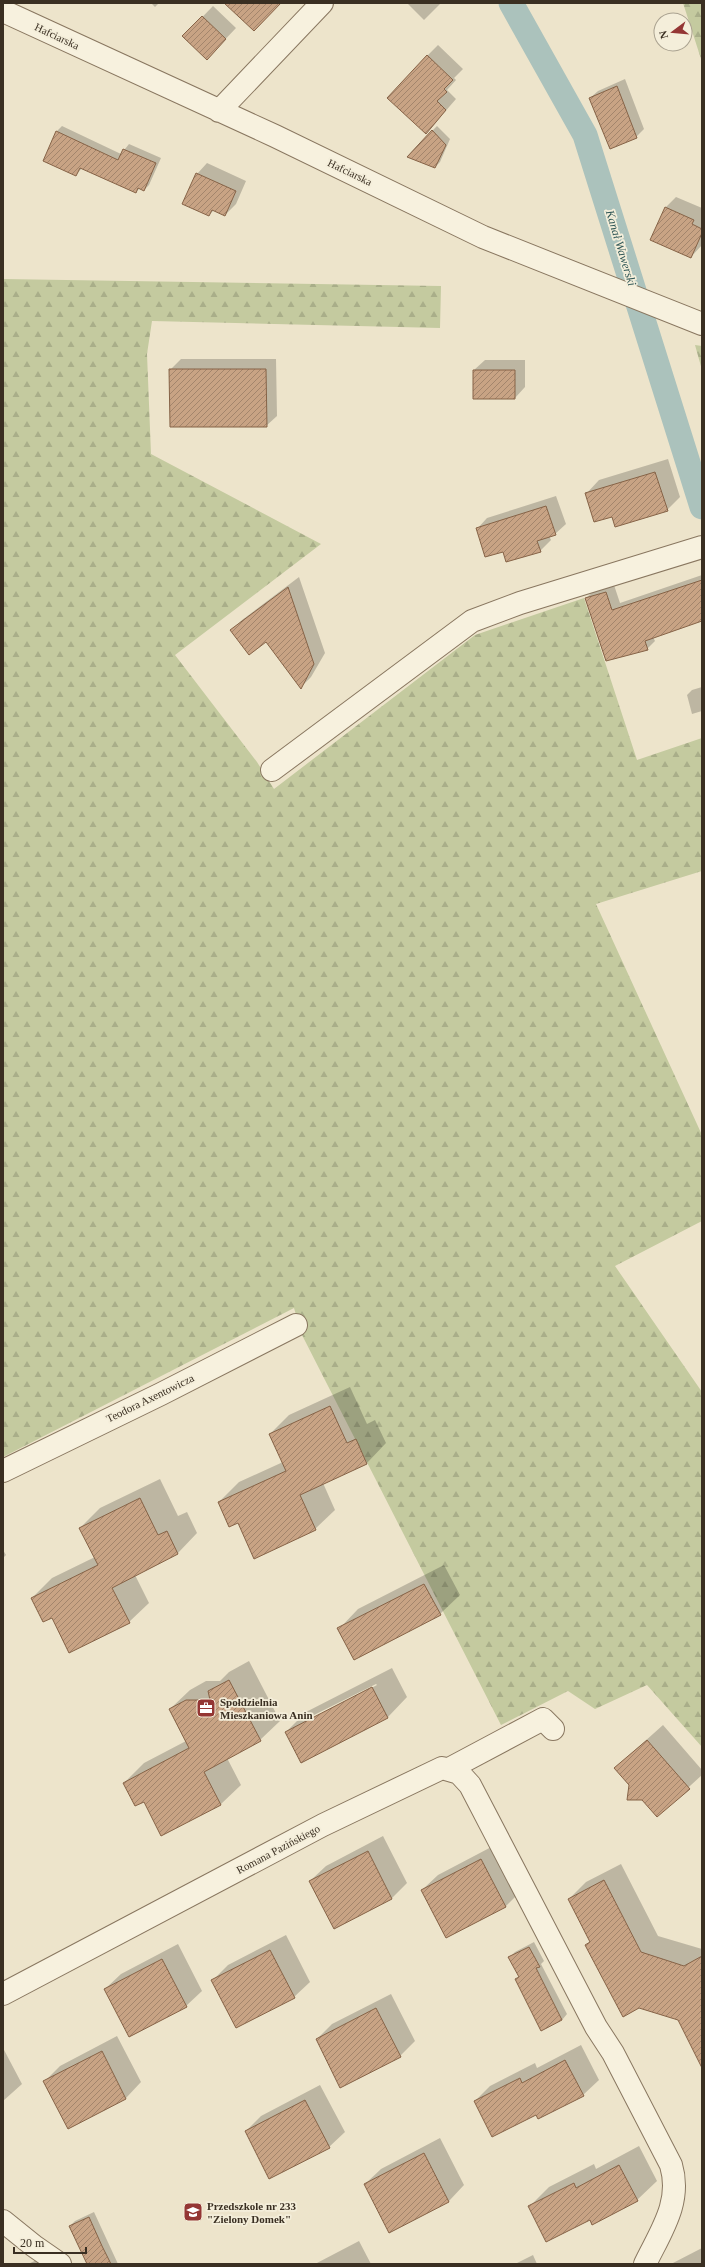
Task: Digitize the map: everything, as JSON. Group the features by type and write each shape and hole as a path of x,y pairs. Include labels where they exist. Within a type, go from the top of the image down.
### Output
{"street":[{"path":"219,111 322,3"},
{"name":"Hafciarska","path":"3,11 275,136 484,237 702,324"},
{"path":"272,770 472,621 527,600 702,547"},
{"name":"Teodora Axentowicza","path":"3,1471 161,1394 296,1325"},
{"name":"Romana Pazińskiego","path":"3,1994 357,1808 435,1770 442,1768 449,1769 543,1719 553,1729"},
{"path":"449,1769 459,1773 470,1785 596,2027 613,2053 671,2165 676,2179 672,2207 646,2264"},
{"path":"3,2221 34,2246 60,2264"}],"green space":[{"path":"683,3 702,3 702,62 693,34 693,12 686,12"},
{"path":"3,279 441,286 440,328 152,321 147,354 151,454 321,544 175,655 257,762 274,789 475,635 584,598 637,760 702,738 702,871 596,904 702,1135 702,1221 615,1266 702,1392 702,1747 647,1685 595,1709 568,1691 501,1725 302,1335 294,1308 3,1457"},
{"path":"695,345 702,346 702,370"}],"building":[{"path":"224,3 281,3 254,31"},
{"path":"202,16 226,39 207,60 182,36"},
{"path":"427,55 453,80 444,89 447,92 437,101 446,110 426,134 387,98"},
{"path":"617,86 637,138 610,149 589,98"},
{"path":"432,130 446,145 435,168 407,157"},
{"path":"56,131 118,160 123,149 156,163 144,191 138,188 136,193 80,168 76,176 43,161"},
{"path":"196,173 236,191 225,216 212,210 209,216 182,204"},
{"path":"665,207 694,220 692,224 702,229 702,233 691,258 650,240"},
{"path":"169,369 266,369 267,427 170,427"},
{"path":"473,370 515,370 515,399 473,399"},
{"path":"655,472 668,511 615,527 612,517 594,522 585,493"},
{"path":"546,506 556,535 537,541 541,552 506,562 503,552 485,557 476,528"},
{"path":"702,580 702,621 645,641 648,650 606,661 585,598 606,592 612,610"},
{"path":"288,587 314,664 301,689 266,642 249,655 230,630"},
{"path":"330,1406 347,1443 356,1439 367,1464 300,1495 316,1530 254,1559 238,1523 229,1527 218,1502 286,1471 269,1434"},
{"path":"140,1498 158,1535 167,1531 178,1554 112,1588 130,1623 69,1653 52,1618 43,1622 31,1598 98,1565 79,1528"},
{"path":"424,1584 441,1615 354,1660 337,1628"},
{"path":"229,1680 261,1741 204,1772 221,1805 161,1836 144,1802 135,1806 123,1783 189,1748 169,1709 186,1700 210,1700 208,1691"},
{"path":"372,1687 388,1718 301,1763 285,1732"},
{"path":"647,1740 690,1789 657,1817 642,1800 627,1800 629,1785 614,1768"},
{"path":"368,1851 392,1899 334,1929 309,1881"},
{"path":"481,1859 506,1907 446,1938 421,1890"},
{"path":"604,1880 641,1952 684,1966 702,1956 702,2068 678,2020 639,2008 623,2017 585,1945 590,1942 568,1899"},
{"path":"529,1947 540,1967 536,1968 562,2020 541,2031 515,1979 519,1977 508,1957"},
{"path":"270,1950 295,1998 236,2028 211,1980"},
{"path":"162,1959 187,2007 129,2037 104,1989"},
{"path":"376,2008 401,2057 340,2088 316,2039"},
{"path":"102,2051 126,2099 68,2129 43,2081"},
{"path":"565,2060 584,2096 538,2119 536,2115 492,2137 474,2101 520,2078 522,2083"},
{"path":"305,2100 330,2148 269,2179 245,2131"},
{"path":"424,2153 449,2202 389,2233 364,2184"},
{"path":"619,2165 638,2201 592,2225 590,2220 546,2242 528,2206 574,2183 576,2188"},
{"path":"89,2217 111,2264 87,2264 69,2226"}],"waterway":[{"name":"Kanał Wawerski","path":"511,3 585,135 702,507"}],"place":[{"name":"Społdzielnia Mieszkaniowa Anin","path":"206,1708"},
{"name":"Przedszkole nr 233 \"Zielony Domek\"","path":"193,2212"}]}
